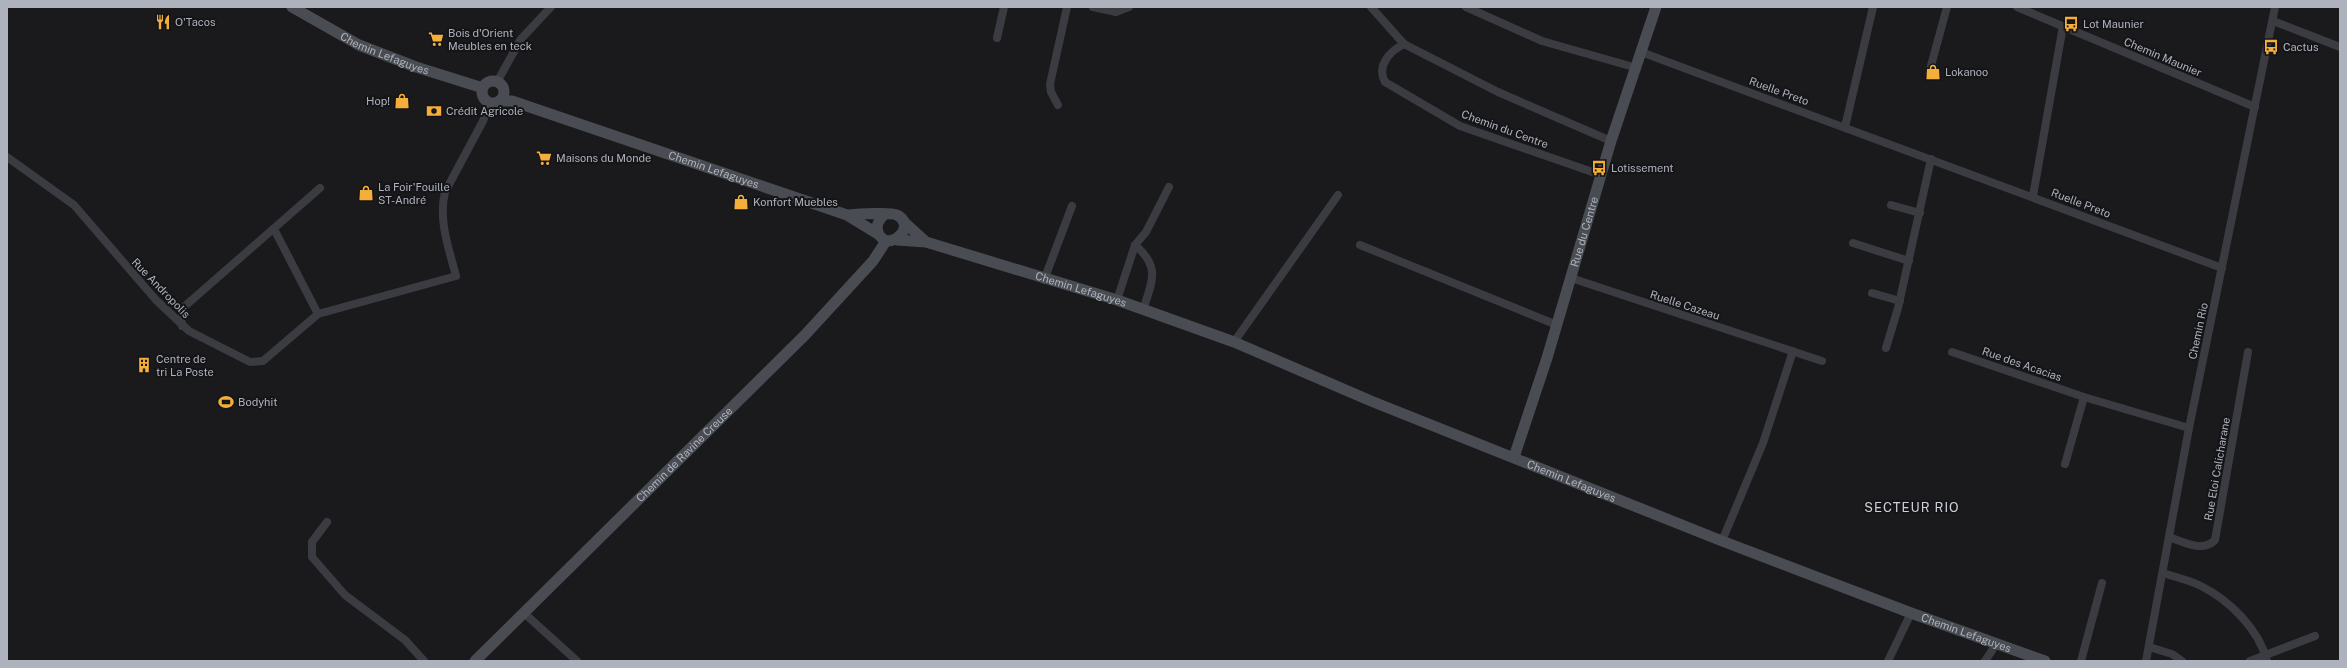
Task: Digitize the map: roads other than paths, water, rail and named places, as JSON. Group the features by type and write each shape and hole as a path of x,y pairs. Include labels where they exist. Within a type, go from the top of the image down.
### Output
{"main road":[{"name":"Chemin Lefaguyes","path":"292,7 359,45 416,67 483,88"},
{"name":"Rue du Centre","path":"1514,457 1572,278 1611,141 1637,68 1656,7"},
{"path":"500,85 503,95 494,101 484,98 483,88 490,82 500,85 512,101"},
{"name":"Chemin Lefaguyes","path":"494,101 512,101 847,215 887,238 926,242 1044,280 1116,300 1234,342 1371,401 1722,541 1911,613 2045,661"},
{"path":"892,213 903,221 905,228 902,235 887,238 877,226 879,220 884,215 892,213"},
{"name":"Chemin Lefaguyes","path":"847,215 884,215"},
{"name":"Chemin Lefaguyes","path":"903,221 926,242"},
{"name":"Chemin de Ravine Creuse","path":"475,661 805,335 873,261 887,238"}],"street":[{"path":"500,85 521,39 551,7"},
{"path":"997,38 1004,7"},
{"path":"1058,105 1050,84 1068,7"},
{"path":"1093,7 1116,12 1129,7"},
{"path":"1371,7 1404,44 1498,92 1611,141"},
{"path":"1466,7 1542,41 1637,68"},
{"path":"1845,127 1873,7"},
{"path":"1929,73 1947,7"},
{"name":"Chemin Maunier","path":"2017,7 2255,107"},
{"name":"Chemin Rio","path":"2146,661 2189,428 2275,7"},
{"path":"2273,21 2340,47"},
{"path":"2033,196 2063,26"},
{"name":"Chemin du Centre","path":"1404,44 1396,48 1382,66 1381,74 1385,82 1460,126 1601,175"},
{"name":"Ruelle Preto","path":"1641,52 2033,196 2222,268"},
{"name":"Rue Andropolis","path":"7,157 74,205 156,300 182,326 250,362 256,363 263,360 318,314 456,276 442,218 442,204 445,192 494,101"},
{"path":"1886,348 1900,301 1931,159"},
{"path":"182,326 181,318 185,306 320,188"},
{"path":"1116,300 1135,244 1146,232 1169,188"},
{"path":"1234,342 1338,195"},
{"path":"1891,205 1920,212"},
{"path":"1044,280 1072,206"},
{"path":"274,229 318,314"},
{"path":"1853,243 1909,261"},
{"path":"1135,244 1147,258 1153,276 1143,310"},
{"path":"1360,245 1557,325"},
{"name":"Ruelle Cazeau","path":"1572,278 1822,361"},
{"path":"1872,293 1900,301"},
{"path":"1722,541 1763,443 1793,351"},
{"name":"Rue des Acacias","path":"1952,352 2084,397 2189,428"},
{"name":"Rue Eloi Calicharane","path":"2169,537 2204,548 2210,546 2215,540 2248,352"},
{"path":"2065,464 2084,397"},
{"path":"327,522 312,542 312,557 345,595 404,640 424,661"},
{"path":"2163,573 2200,586 2228,603 2253,633 2266,658"},
{"path":"2081,661 2102,583"},
{"path":"524,613 577,661"},
{"name":"Chemin Lefaguyes","path":"1888,661 1911,613"},
{"path":"2250,661 2266,658 2315,636"},
{"path":"1985,661 1997,643"},
{"path":"2149,647 2172,654 2182,661"}],"place":[{"name":"O'Tacos","path":"163,22"},
{"name":"Lot Maunier","path":"2071,24"},
{"name":"Bois d'Orient Meubles en teck","path":"436,39"},
{"name":"Cactus","path":"2271,47"},
{"name":"Lokanoo","path":"1933,72"},
{"name":"Hop!","path":"402,101"},
{"name":"Crédit Agricole","path":"434,111"},
{"name":"Maisons du Monde","path":"544,158"},
{"name":"Lotissement","path":"1599,168"},
{"name":"La Foir'Fouille ST-André","path":"366,193"},
{"name":"Konfort Muebles","path":"741,202"},
{"name":"Centre de tri La Poste","path":"144,365"},
{"name":"Bodyhit","path":"226,402"}],"district":[{"name":"SECTEUR RIO","path":"1912,507"}]}
